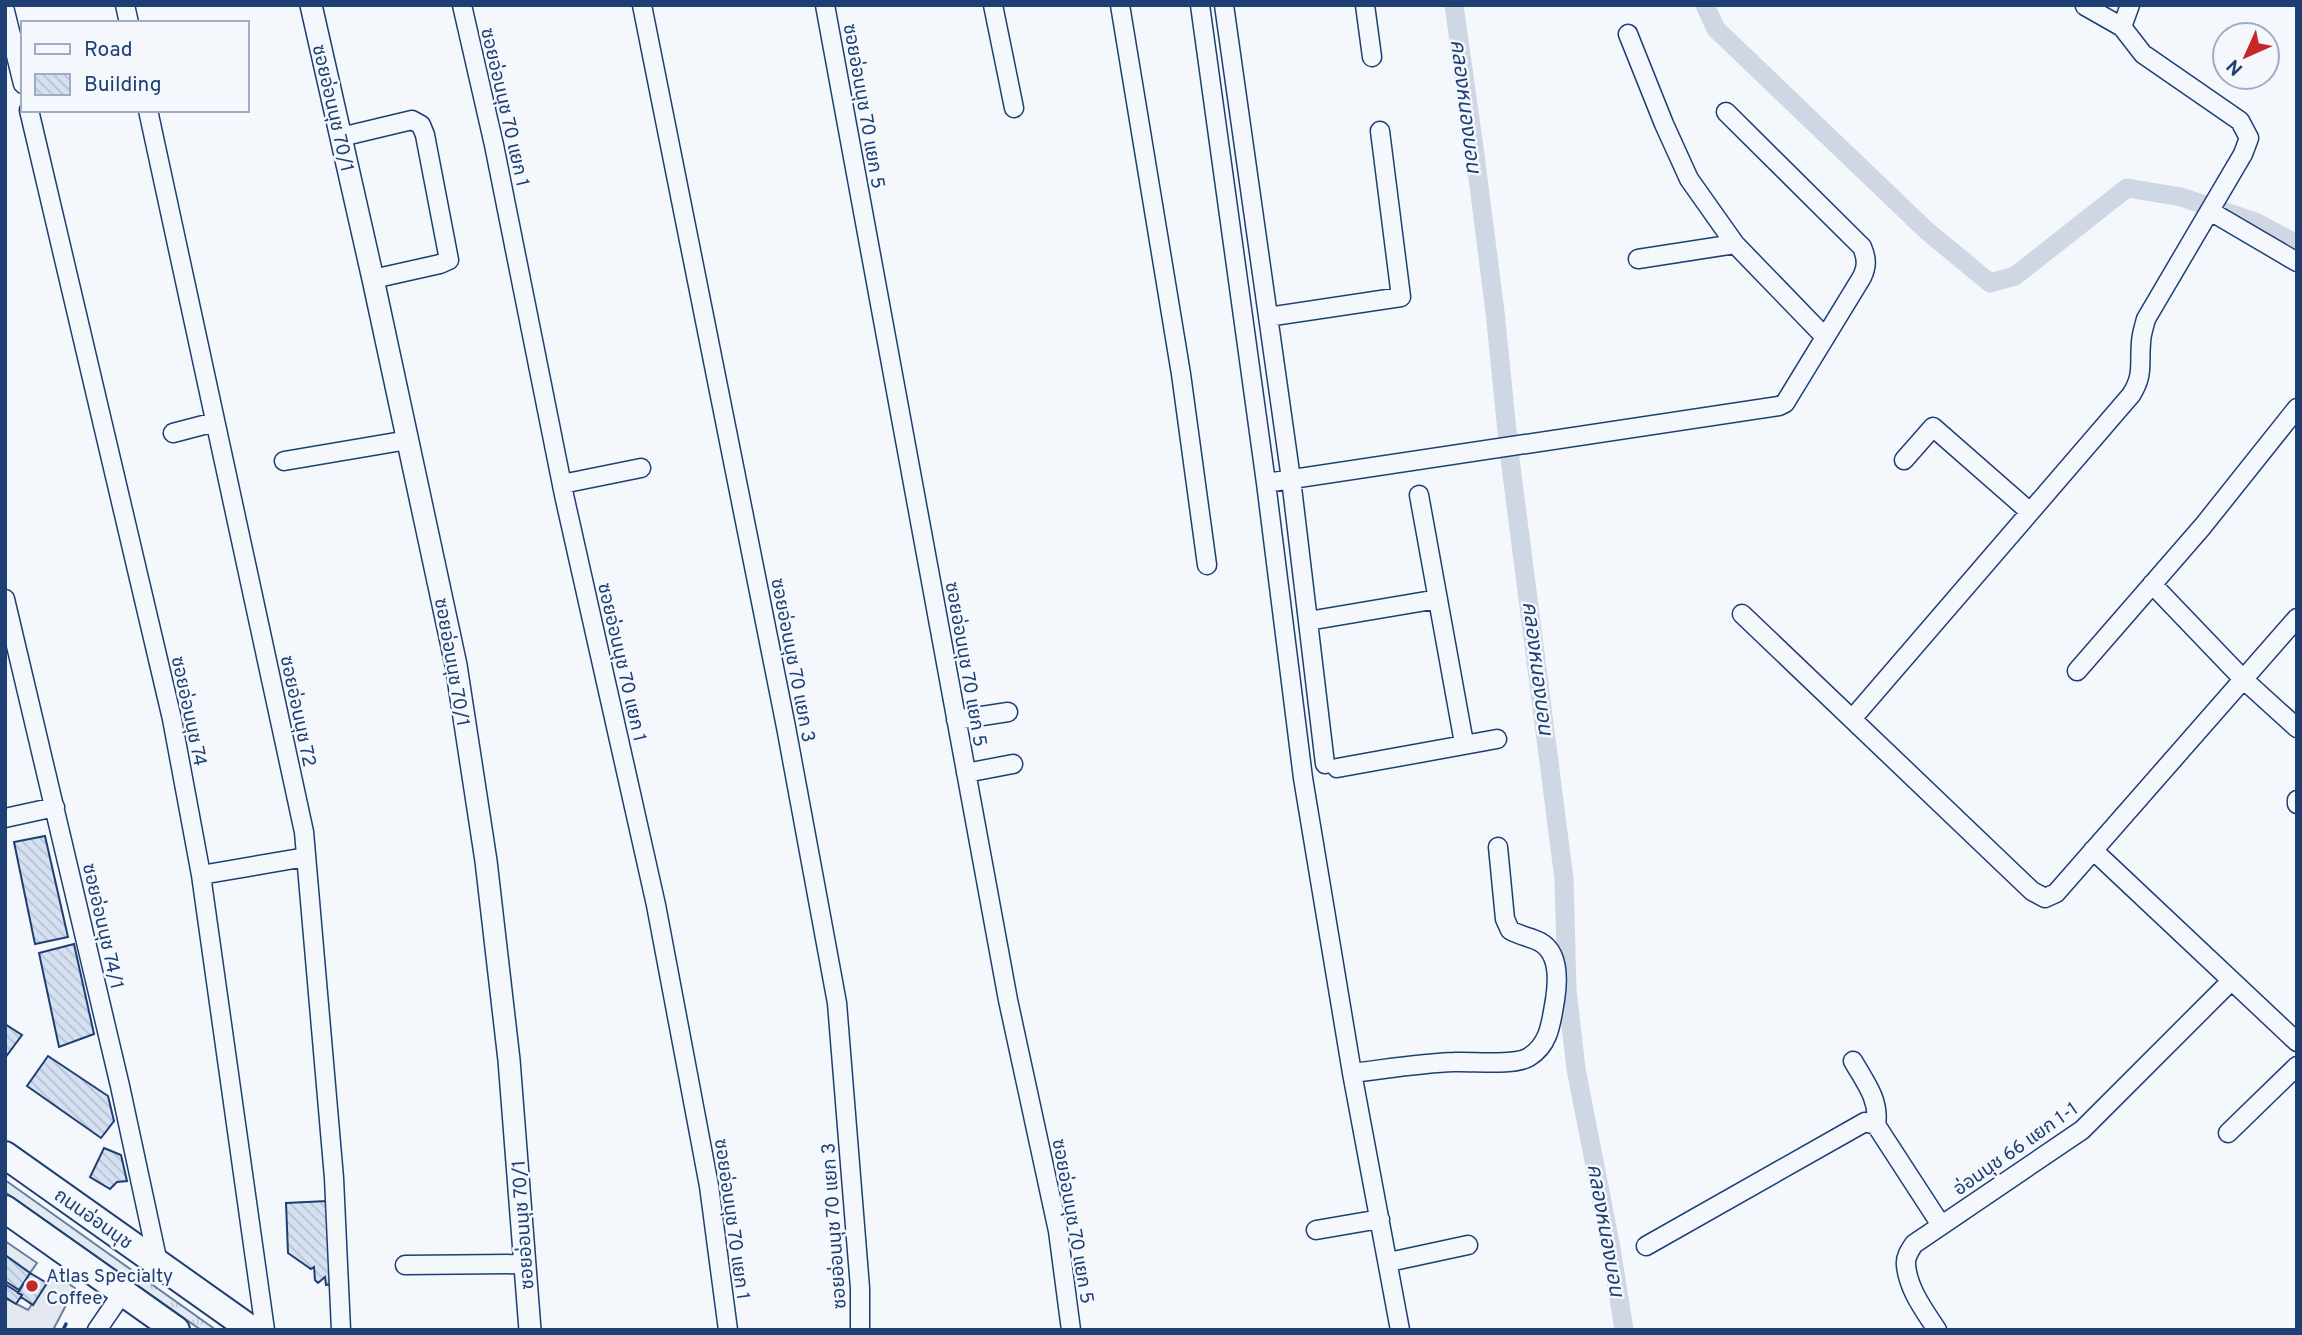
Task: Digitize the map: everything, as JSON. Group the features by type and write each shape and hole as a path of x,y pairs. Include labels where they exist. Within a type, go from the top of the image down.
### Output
{"main road":[{"name":"ถนนอ่อนนุช","path":"5,1155 252,1330"},
{"path":"5,1209 176,1330"}],"street":[{"name":"ซอยอ่อนนุช 70/1","path":"311,5 456,665 486,861 514,1112 530,1330"},
{"name":"ซอยอ่อนนุช 70 แยก 1","path":"462,5 494,145 562,484 658,917 709,1186 728,1330"},
{"name":"ซอยอ่อนนุช 70 แยก 3","path":"642,5 784,713 837,1003 860,1288 860,1330"},
{"name":"ซอยอ่อนนุช 70 แยก 5","path":"825,5 1007,1000 1058,1231 1071,1330"},
{"path":"993,5 1014,108"},
{"path":"1120,5 1181,374 1207,565"},
{"path":"1200,5 1266,483 1303,778 1352,1073 1400,1330"},
{"path":"1224,5 1292,479 1308,621 1331,766 1497,739"},
{"path":"1365,5 1372,57"},
{"path":"2122,27 2130,5"},
{"path":"1853,719 2131,395 2138,384 2141,369 2141,342 2146,319 2243,154 2249,138 2240,121 2143,54 2122,27 2085,6"},
{"path":"5,11 21,76"},
{"path":"1628,34 1689,179 1735,244 1825,337"},
{"name":"ซอยอ่อนนุช 74","path":"29,112 169,706 201,875 265,1330"},
{"name":"ซอยอ่อนนุช 72","path":"148,112 304,832 334,1178 341,1330"},
{"path":"1266,483 1779,406 1790,398 1862,277 1867,266 1866,256 1862,247 1726,112"},
{"path":"341,137 412,120 421,125 425,135 449,260 373,279"},
{"path":"1268,317 1401,297 1380,131"},
{"path":"2210,211 2297,262"},
{"path":"1638,259 1735,244"},
{"path":"2077,671 2203,526 2297,408"},
{"path":"173,433 215,422"},
{"path":"1904,460 1933,427 2030,512"},
{"path":"284,461 408,440"},
{"path":"562,484 641,468"},
{"path":"1419,495 1464,743"},
{"path":"2152,584 2244,679 2297,728"},
{"name":"ซอยอ่อนนุช 74/1","path":"5,599 144,1189 158,1263"},
{"path":"1308,621 1438,599"},
{"path":"1742,614 2032,891 2045,898 2056,893 2297,618"},
{"path":"956,720 1008,712"},
{"path":"966,773 1013,764"},
{"path":"5,818 55,807"},
{"path":"1352,1073 1454,1062 1526,1059 1538,1050 1548,1035 1557,988 1555,960 1548,947 1538,940 1510,930 1505,919 1498,847"},
{"path":"2093,850 2297,1042"},
{"path":"201,875 306,857"},
{"name":"อ่อนนุช 66 แยก 1-1","path":"1937,1330 1918,1302 1905,1264 1913,1244 2082,1130 2231,981"},
{"path":"1853,1061 1874,1097 1878,1113 1876,1125"},
{"path":"2228,1133 2297,1066"},
{"path":"1646,1246 1865,1122 1876,1125 1941,1225"},
{"path":"1317,1230 1380,1219"},
{"path":"1389,1262 1468,1245"},
{"path":"405,1265 524,1264"},
{"path":"97,1330 122,1292"}],"green space":[{"path":"5,1180 216,1330 201,1330 5,1192"},
{"path":"5,1241 37,1263 30,1273 5,1255"}],"shaded area":[{"path":"53,1273 75,1288 53,1330 5,1330 5,1298 28,1310"}],"building":[{"path":"45,836 68,937 35,944 14,842"},
{"path":"74,944 94,1034 59,1047 39,953"},
{"path":"5,1024 22,1035 5,1058"},
{"path":"48,1056 108,1096 114,1121 101,1138 27,1086"},
{"path":"104,1148 121,1155 127,1181 117,1182 110,1189 90,1177"},
{"path":"327,1201 331,1284 326,1285 325,1277 318,1283 315,1280 314,1267 311,1269 288,1253 286,1203"},
{"path":"5,1255 30,1273 19,1290 5,1281"},
{"path":"30,1273 47,1283 33,1305 18,1293"},
{"path":"5,1284 22,1295 16,1304 5,1297"}],"waterway":[{"name":"คลองหนองบอน","path":"1454,5 1495,312 1509,451 1564,879 1567,990 1576,1069 1624,1330"},
{"path":"1705,5 1716,29 1927,231 1990,283 2015,276 2127,188 2181,197 2255,222 2297,244"}],"wall":[{"path":"63,1330 66,1324"}],"place":[{"name":"Atlas Specialty Coffee","path":"32,1286"}]}
